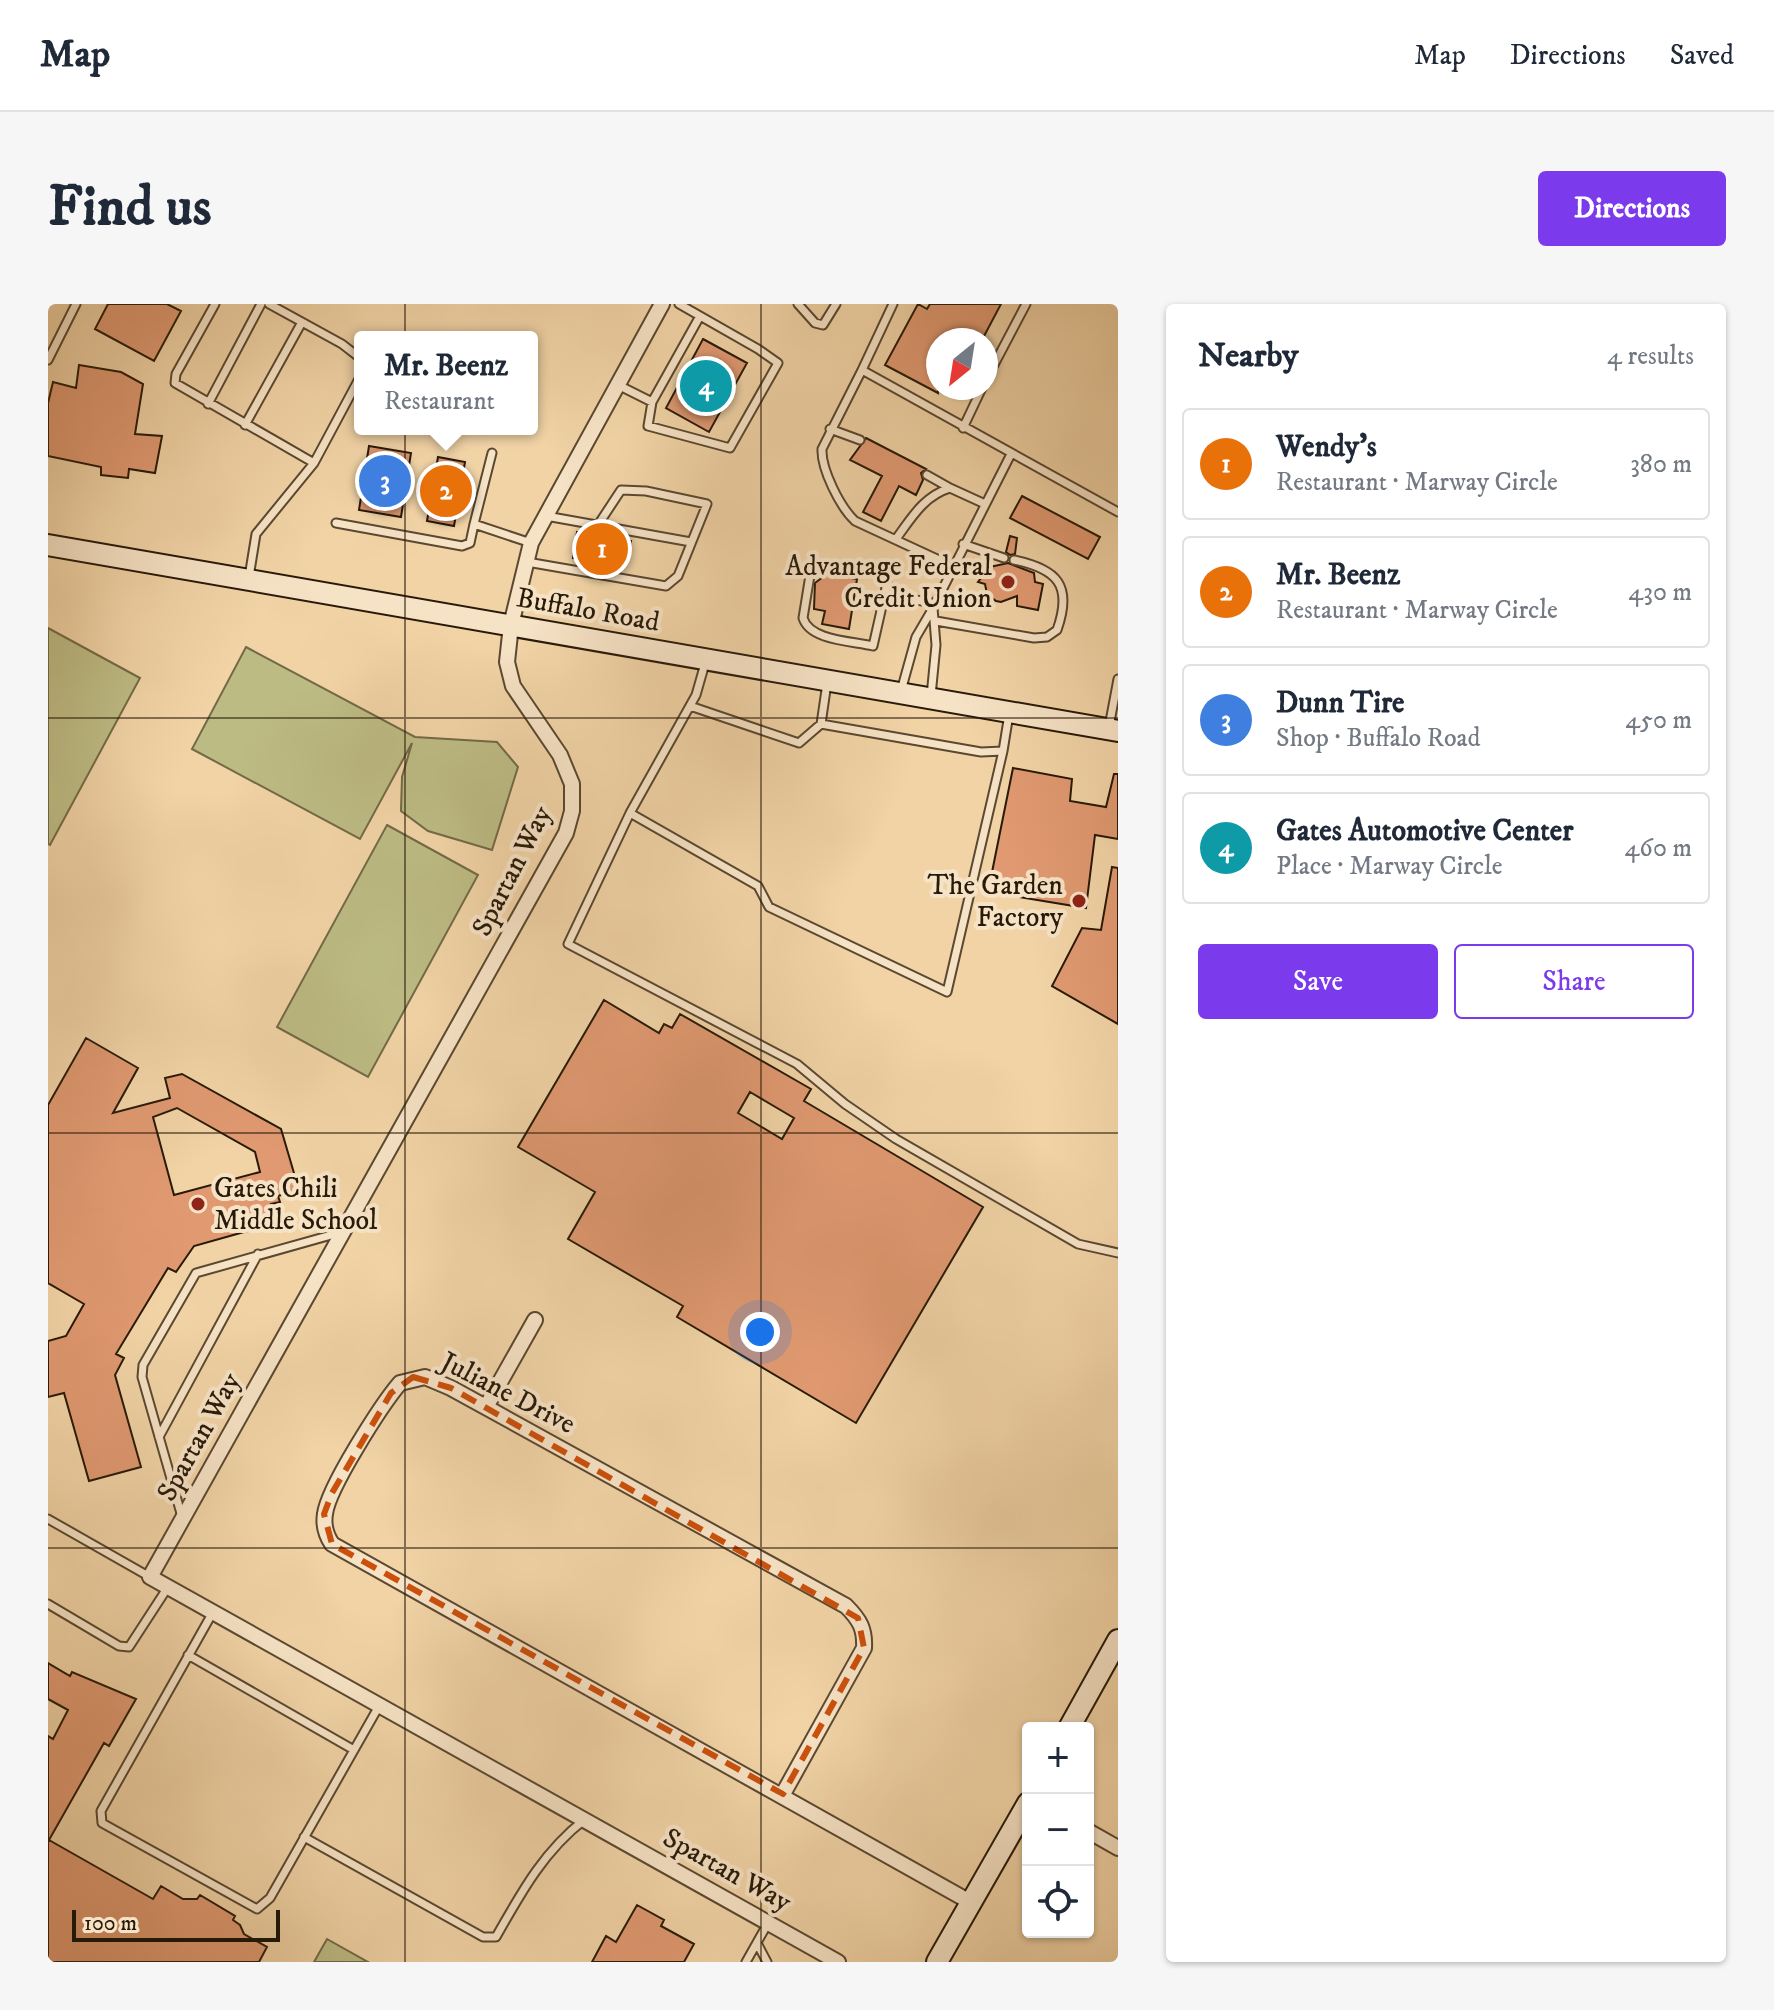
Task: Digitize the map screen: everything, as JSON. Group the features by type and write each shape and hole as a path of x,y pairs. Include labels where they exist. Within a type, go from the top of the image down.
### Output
{"main road":[{"name":"Buffalo Road","path":"48,545 1113,730"},
{"path":"1072,1722 1118,1640"},
{"path":"937,1962 1022,1814"}],"street":[{"name":"Spartan Way","path":"662,304 531,543 511,625 507,662 509,675 567,772 574,792 570,822 150,1577 838,1962"},
{"path":"486,1407 535,1320"},
{"name":"Juliane Drive","path":"783,1794 864,1648 864,1631 858,1618 846,1606 486,1407 425,1377 400,1383 332,1493 324,1514 325,1533 332,1544 783,1794 972,1903"},
{"path":"1094,1834 1118,1848"}],"lane":[{"path":"48,360 76,304"},
{"path":"215,304 176,374 175,383 314,463"},
{"path":"208,404 261,304"},
{"path":"269,304 354,354"},
{"path":"679,304 700,316 778,363 730,448 648,426 652,402 700,316"},
{"path":"798,304 815,323 823,325 836,304"},
{"path":"893,304 822,449 827,470 846,513 855,521 952,566"},
{"path":"998,357 1026,304"},
{"path":"245,425 302,322"},
{"path":"862,370 1118,512"},
{"path":"618,385 652,402"},
{"path":"248,580 256,534 314,463 354,388"},
{"path":"963,428 976,400"},
{"path":"830,429 860,440"},
{"path":"336,523 462,546 470,543 492,453"},
{"path":"901,693 916,637 1011,454"},
{"path":"927,475 985,504"},
{"path":"896,539 923,502 950,488"},
{"path":"525,562 666,586 678,576 707,504 646,491 621,490 598,525"},
{"path":"546,516 691,542"},
{"path":"474,524 531,543"},
{"path":"963,544 1004,558"},
{"path":"936,621 1030,638 1047,637 1057,630 1063,600 1061,585 1041,565 1014,560"},
{"path":"812,563 888,575 885,593 873,646 817,634 805,625 803,618 812,563"},
{"path":"885,593 934,606"},
{"path":"931,698 936,621 934,606"},
{"path":"707,659 690,706 630,813 568,944 797,1064 845,1104 896,1139 1078,1244 1118,1253"},
{"path":"690,706 799,743 821,724 828,680"},
{"path":"1113,730 1117,684"},
{"path":"630,813 758,886 769,907 947,992 1003,751 1009,712"},
{"path":"821,724 981,752 1003,751"},
{"path":"183,1519 142,1377 143,1365 196,1273 344,1231"},
{"path":"159,1437 258,1254"},
{"path":"48,1519 150,1577"},
{"path":"48,1604 119,1646 129,1647 168,1587"},
{"path":"213,1612 101,1811 102,1823 257,1909 270,1898 379,1705"},
{"path":"188,1655 354,1750"},
{"path":"304,1837 483,1937 496,1937 529,1878 562,1838 585,1820"},
{"path":"746,1962 768,1923"},
{"path":"757,1943 767,1962"}],"highlighted area":[{"path":"413,1377 451,1388 858,1618 864,1648 783,1794 332,1544 324,1514 332,1493 391,1393"}],"shaded area":[{"path":"48,628 140,678 50,845 48,844"},
{"path":"246,647 415,737 497,742 518,767 492,850 428,831 401,811 402,777 412,743 360,839 192,749"},
{"path":"387,825 478,875 368,1077 277,1027"},
{"path":"327,1939 368,1962 314,1962"}],"building":[{"path":"108,304 167,304 181,311 154,361 95,329"},
{"path":"918,304 927,309 930,304 1001,304 988,328 926,328 926,387 885,365"},
{"path":"703,339 747,363 709,432 666,408"},
{"path":"79,365 121,372 143,384 135,434 162,436 155,473 129,469 128,478 101,475 101,467 48,456 48,403 53,382 76,388"},
{"path":"866,438 926,469 921,473 923,480 916,495 899,486 881,521 863,512 882,476 850,460"},
{"path":"369,446 411,453 401,517 359,510"},
{"path":"438,457 465,462 454,526 427,521"},
{"path":"1022,496 1100,537 1088,559 1010,518"},
{"path":"577,532 631,541 627,562 573,558"},
{"path":"1010,536 1017,538 1015,554 1010,555 1006,552"},
{"name":"Advantage Federal Credit Union","path":"1008,563 1034,573 1035,582 1043,584 1038,610 1017,606 1017,596 996,601 987,594 985,584 978,582 990,567"},
{"path":"827,574 857,579 849,629 822,624 825,611 814,609 815,583"},
{"name":"The Garden Factory","path":"1013,768 1072,779 1070,801 1106,807 1114,774 1118,774 1118,839 1095,835 1086,908 988,892"},
{"path":"1112,867 1118,868 1118,1024 1052,986 1082,928 1101,930"},
{"path":"604,1000 659,1033 664,1024 672,1028 680,1014 811,1089 804,1101 983,1207 856,1423 677,1317 683,1306 568,1239 595,1192 518,1147","holes":["750,1092 794,1118 782,1139 738,1113"]},
{"name":"Gates Chili Middle School","path":"86,1038 138,1068 113,1113 170,1098 165,1078 182,1074 281,1129 299,1190 278,1196 280,1202 271,1204 276,1223 194,1246 176,1272 168,1268 116,1354 124,1358 115,1375 141,1467 89,1481 64,1393 48,1397 48,1341 66,1336 84,1304 48,1283 48,1105","holes":["177,1108 255,1152 260,1172 174,1195 153,1117"]},
{"path":"48,1663 70,1676 72,1672 136,1699 109,1746 104,1743 49,1840 153,1899 161,1886 183,1899 197,1899 200,1895 235,1916 233,1920 240,1925 244,1934 267,1947 259,1962 48,1962 48,1736 53,1739 68,1710 48,1699"},
{"path":"637,1905 664,1920 661,1926 694,1944 684,1962 592,1962 606,1936 616,1942"}],"place":[{"name":"Gates Automotive Center","path":"706,386"},
{"name":"Dunn Tire","path":"385,481"},
{"name":"Mr. Beenz","path":"446,491"},
{"name":"Wendy's","path":"602,549"},
{"name":"Advantage Federal Credit Union","path":"1008,582"},
{"name":"The Garden Factory","path":"1079,901"},
{"name":"Gates Chili Middle School","path":"198,1204"}]}
